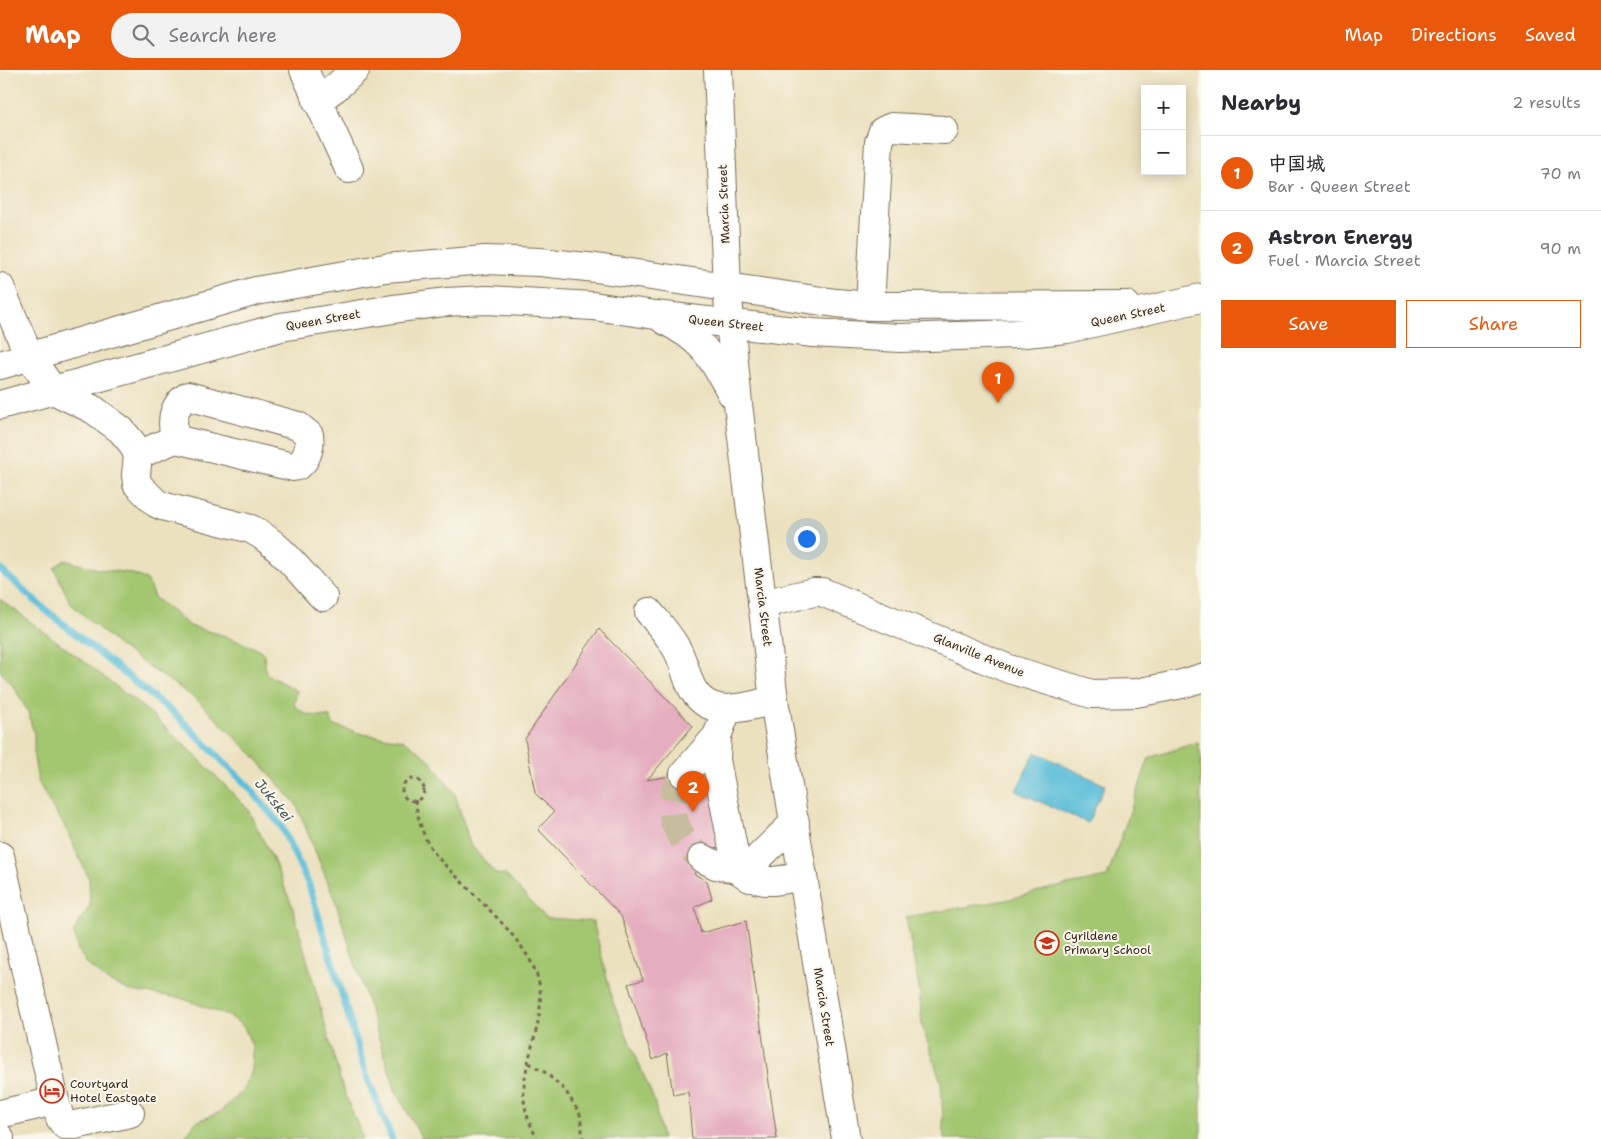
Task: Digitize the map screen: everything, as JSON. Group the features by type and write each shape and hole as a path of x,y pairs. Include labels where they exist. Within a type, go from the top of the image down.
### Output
{"main road":[{"path":"304,70 349,169"},
{"path":"317,101 355,70"},
{"name":"Marcia Street","path":"718,70 727,288 738,404 774,700 846,1139"},
{"path":"870,306 879,142 883,131 892,127 944,130"},
{"name":"Queen Street","path":"0,364 256,291 385,268 485,260 540,262 647,275 836,303 870,306 1064,304 1173,306"},
{"path":"0,287 29,356 53,390 94,410 127,436 138,455 137,484 156,503 251,529 259,533 277,547 323,597"},
{"path":"1173,306 1201,298"},
{"name":"Queen Street","path":"0,405 282,327 428,304 487,300 593,306 813,333 900,338 1015,334 1067,329 1173,306"},
{"path":"655,315 684,330 700,344 712,358 738,404"},
{"path":"138,455 175,439"},
{"name":"Glanville Avenue","path":"762,604 814,592 822,592 1009,669 1092,694 1136,693 1182,684 1201,678"},
{"path":"649,612 676,647 692,688 709,705 727,710 774,700"},
{"path":"727,710 717,736 716,760 743,874"},
{"path":"684,774 717,736"},
{"path":"743,874 795,822"},
{"path":"0,856 60,1118 65,1125 75,1125 94,1130 130,1112"},
{"path":"702,858 716,865 770,881 803,876"},
{"path":"0,1114 55,1101"}],"path":[{"path":"412,779 421,783 423,790 421,797 415,800 405,797 402,791 404,784 412,779"},
{"path":"415,800 425,838 442,862 491,912 520,946 534,968 540,986 540,1014 524,1084 524,1100 528,1121 537,1139"},
{"path":"529,1063 546,1073 565,1090 580,1114 583,1139"}],"green space":[{"path":"64,560 98,569 131,573 147,580 154,597 190,626 222,635 253,647 264,654 266,674 297,691 294,706 308,715 330,717 333,725 363,734 404,740 428,758 455,794 470,844 496,874 506,875 546,918 593,921 613,1002 654,1100 662,1139 422,1139 395,1089 335,900 296,804 253,755 196,699 119,646 71,604 54,568"},
{"path":"0,599 150,713 247,808 273,859 292,905 342,1086 363,1139 183,1139 196,1122 220,1112 242,1091 252,1071 252,1046 244,1027 231,1017 181,998 130,991 108,981 88,965 78,950 74,933 79,921 90,906 89,879 64,825 38,781 34,758 34,734 28,712 12,684 0,671"},
{"path":"1198,742 1201,756 1201,1139 944,1139 941,1082 922,1026 919,987 906,917 1006,900 1107,877 1149,758"}],"water":[{"path":"1035,752 1105,785 1088,823 1016,791"}],"building":[{"path":"599,629 693,726 647,780 712,769 724,845 706,851 694,874 707,881 712,899 695,907 701,933 746,921 777,1139 692,1139 688,1092 673,1095 667,1053 653,1060 628,984 643,980 621,916 538,829 554,812 535,793 525,739"}],"waterway":[{"name":"Jukskei","path":"0,569 42,607 176,715 248,786 281,826 309,885 366,1074 392,1139"}],"tunnel":[{"path":"684,774 674,797 674,819 684,840 702,858"}],"place":[{"name":"中国城","path":"998,403"},
{"name":"Astron Energy","path":"693,812"},
{"name":"Cyrildene Primary School","path":"1047,943"},
{"name":"Courtyard Hotel Eastgate","path":"52,1091"}]}
